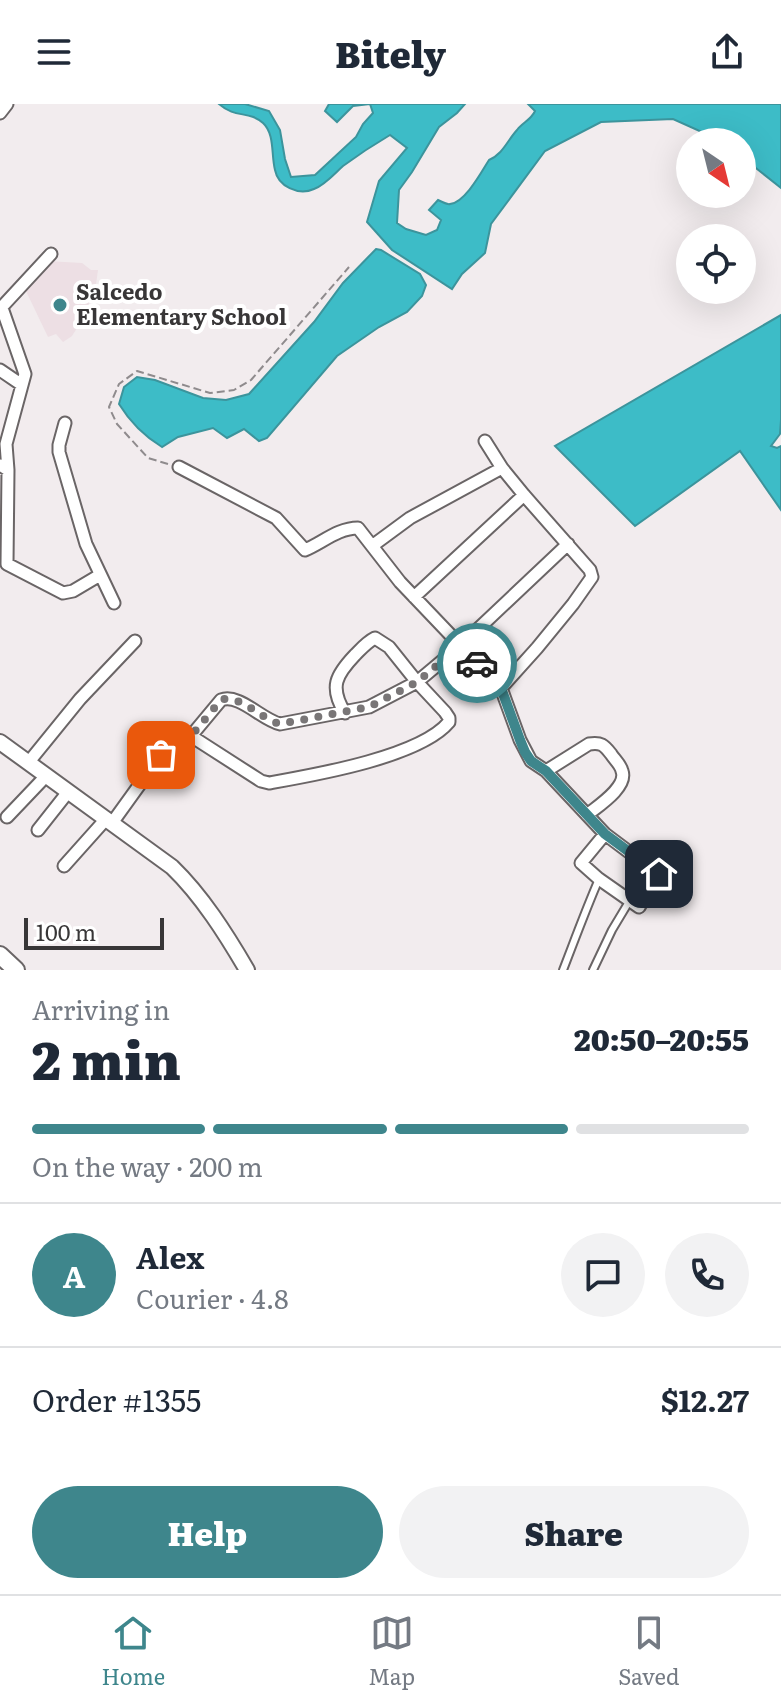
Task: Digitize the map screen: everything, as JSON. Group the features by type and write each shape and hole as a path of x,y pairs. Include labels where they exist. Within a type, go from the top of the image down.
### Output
{"main road":[{"path":"0,955 16,970"}],"street":[{"path":"0,113 7,104"},
{"path":"51,254 1,309 25,374 6,444 4,562 63,593 73,591 100,575"},
{"path":"0,370 22,385"},
{"path":"65,423 58,448 86,544 114,603"},
{"path":"485,441 502,468 590,570 592,577 537,648 501,688"},
{"path":"179,467 276,518 305,550 352,527 358,528 400,582 501,688 531,761 546,771 605,834 673,885"},
{"path":"372,546 410,518 502,468"},
{"path":"414,597 524,495"},
{"path":"64,866 109,821 161,755 186,742 221,700 228,697 272,723 280,724 369,707 417,682 460,646 568,544"},
{"path":"191,736 261,781 269,783 365,762 410,748 449,722 445,712 389,647 375,638 368,641 342,669 335,685 338,701 345,713"},
{"path":"28,763 80,699 135,641"},
{"path":"0,742 165,862 188,883 247,970"},
{"path":"546,771 589,744 597,742 604,745 622,771 623,780 587,815"},
{"path":"7,817 46,776"},
{"path":"38,830 68,792"},
{"path":"605,834 581,863 599,879 639,907 659,874"}],"lane":[{"path":"563,970 599,879"},
{"path":"593,970 630,900"}],"path":[{"path":"179,467 148,458 117,424 109,407 119,384 137,371 210,393 234,390 251,380 349,267"}],"shaded area":[{"name":"Salcedo Elementary School","path":"47,261 82,263 91,270 98,270 94,298 90,298 87,312 72,336 63,342 56,334 48,337 25,289"}],"water":[{"path":"219,104 245,104 269,111 280,130 291,177 315,175 356,137 373,113 370,104 465,104 439,127 399,190 397,223 426,235 437,230 441,220 429,210 438,200 450,204 467,193 489,160 501,151 533,114 535,111 528,104 781,104 781,188 756,168 756,128 693,128 673,119 601,122 545,151 491,224 485,253 462,274 452,289 392,250 367,222 379,181 407,148 390,135 318,187 308,191 295,190 284,185 277,176 271,139 263,123"},
{"path":"329,104 370,104 353,106 337,122 325,111"},
{"path":"376,249 420,274 426,285 422,296 407,312 337,356 267,438 259,441 244,429 227,438 213,428 178,437 162,447 138,428 119,404 124,387 137,377 155,380 203,398 226,400 249,394 314,322 343,283"},
{"path":"781,315 780,434 771,446 781,446 781,510 740,451 635,526 555,446"}],"way so far":[{"path":"161,755 186,742 221,700 228,697 272,723 280,724 369,707 417,682 460,646 477,663"}],"place":[{"name":"Salcedo Elementary School","path":"60,305"}],"route":[{"path":"477,663 501,688 531,761 546,771 605,834 659,874"}]}
